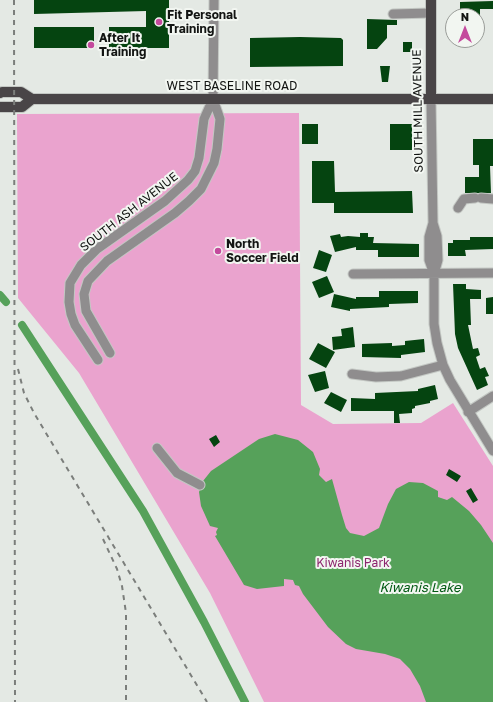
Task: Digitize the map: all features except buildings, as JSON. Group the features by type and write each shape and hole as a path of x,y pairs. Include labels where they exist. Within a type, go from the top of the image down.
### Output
{"main road":[{"name":"SOUTH MILL AVENUE","path":"431,0 431,99"},
{"name":"WEST BASELINE ROAD","path":"0,93 21,92 32,99 493,99"},
{"name":"WEST BASELINE ROAD","path":"0,107 22,107 32,99"}],"street":[{"name":"SOUTH ASH AVENUE","path":"110,353 86,311 84,294 88,281 107,261 175,213 201,189 214,163 219,138 220,119 213,99 214,0"},
{"path":"393,14 431,13"},
{"name":"SOUTH ASH AVENUE","path":"98,360 74,325 69,302 70,283 81,265 97,249 165,202 188,180 195,171 204,136 204,119 213,99"},
{"name":"SOUTH MILL AVENUE","path":"431,99 433,223 429,237 429,262 434,274 434,324 443,365 468,412 493,451"},
{"path":"204,136 219,138"},
{"path":"458,208 464,199 493,199"},
{"path":"353,274 493,273"},
{"path":"352,374 376,377 401,376 443,365"},
{"path":"468,412 493,396"},
{"path":"157,448 177,472 200,485"}],"green space":[{"name":"Kiwanis Park","path":"299,113 301,405 333,424 421,423 453,403 493,466 493,702 264,702 210,593 79,373 18,298 17,114"}],"water":[{"name":"Kiwanis Lake","path":"275,434 298,440 313,452 320,469 319,475 326,482 332,479 346,528 350,533 364,536 379,528 388,504 396,489 409,482 423,483 438,491 438,497 447,500 452,497 469,511 481,525 493,543 493,702 426,702 420,686 410,669 400,659 385,654 356,649 346,644 328,627 303,594 299,586 295,585 293,580 284,579 284,586 257,589 244,585 215,536 217,535 216,532 218,528 210,526 201,506 199,492 203,481 211,471 259,439"}],"waterway":[{"path":"0,295 6,302"},
{"path":"22,325 143,511 204,622 245,702"}],"railway":[{"path":"14,0 15,702"},
{"path":"18,369 24,393 34,413 207,702"},
{"path":"103,539 117,569 122,586 126,613 126,702"}],"place":[{"name":"Fit Personal Training","path":"159,22"},
{"name":"After It Training","path":"91,45"},
{"name":"North Soccer Field","path":"218,251"}]}
